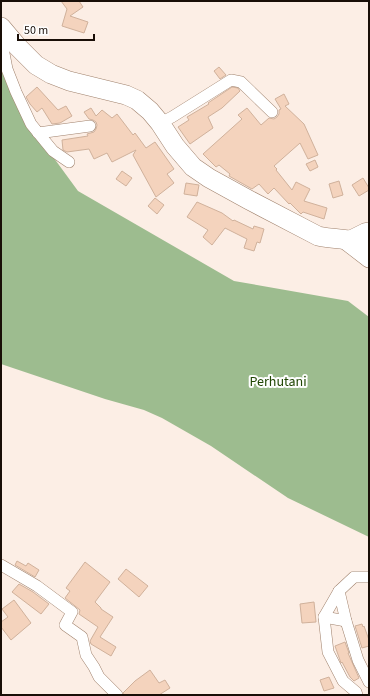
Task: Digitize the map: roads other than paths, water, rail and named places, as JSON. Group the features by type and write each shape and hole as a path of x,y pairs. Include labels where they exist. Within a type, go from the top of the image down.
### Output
{"highway":[{"path":"1,27 36,65 51,74 69,81 126,95 137,100 150,111 175,146 193,167 209,178 318,236 329,239 362,241 369,244"}],"main road":[{"path":"343,239 369,259"}],"street":[{"path":"1,38 7,69 31,124 53,151 69,162"},
{"path":"160,123 231,80 241,82 272,112"},
{"path":"38,133 90,126"},
{"path":"343,239 369,228"},
{"path":"1,565 37,586 72,612 65,625 82,637 86,655 99,677 117,695"},
{"path":"358,695 343,681 328,652 324,617 339,591 354,577 369,577"},
{"path":"339,591 346,621 358,660 369,682"},
{"path":"324,617 346,621"}],"park label":[{"name":"Perhutani","path":"278,381"}]}
